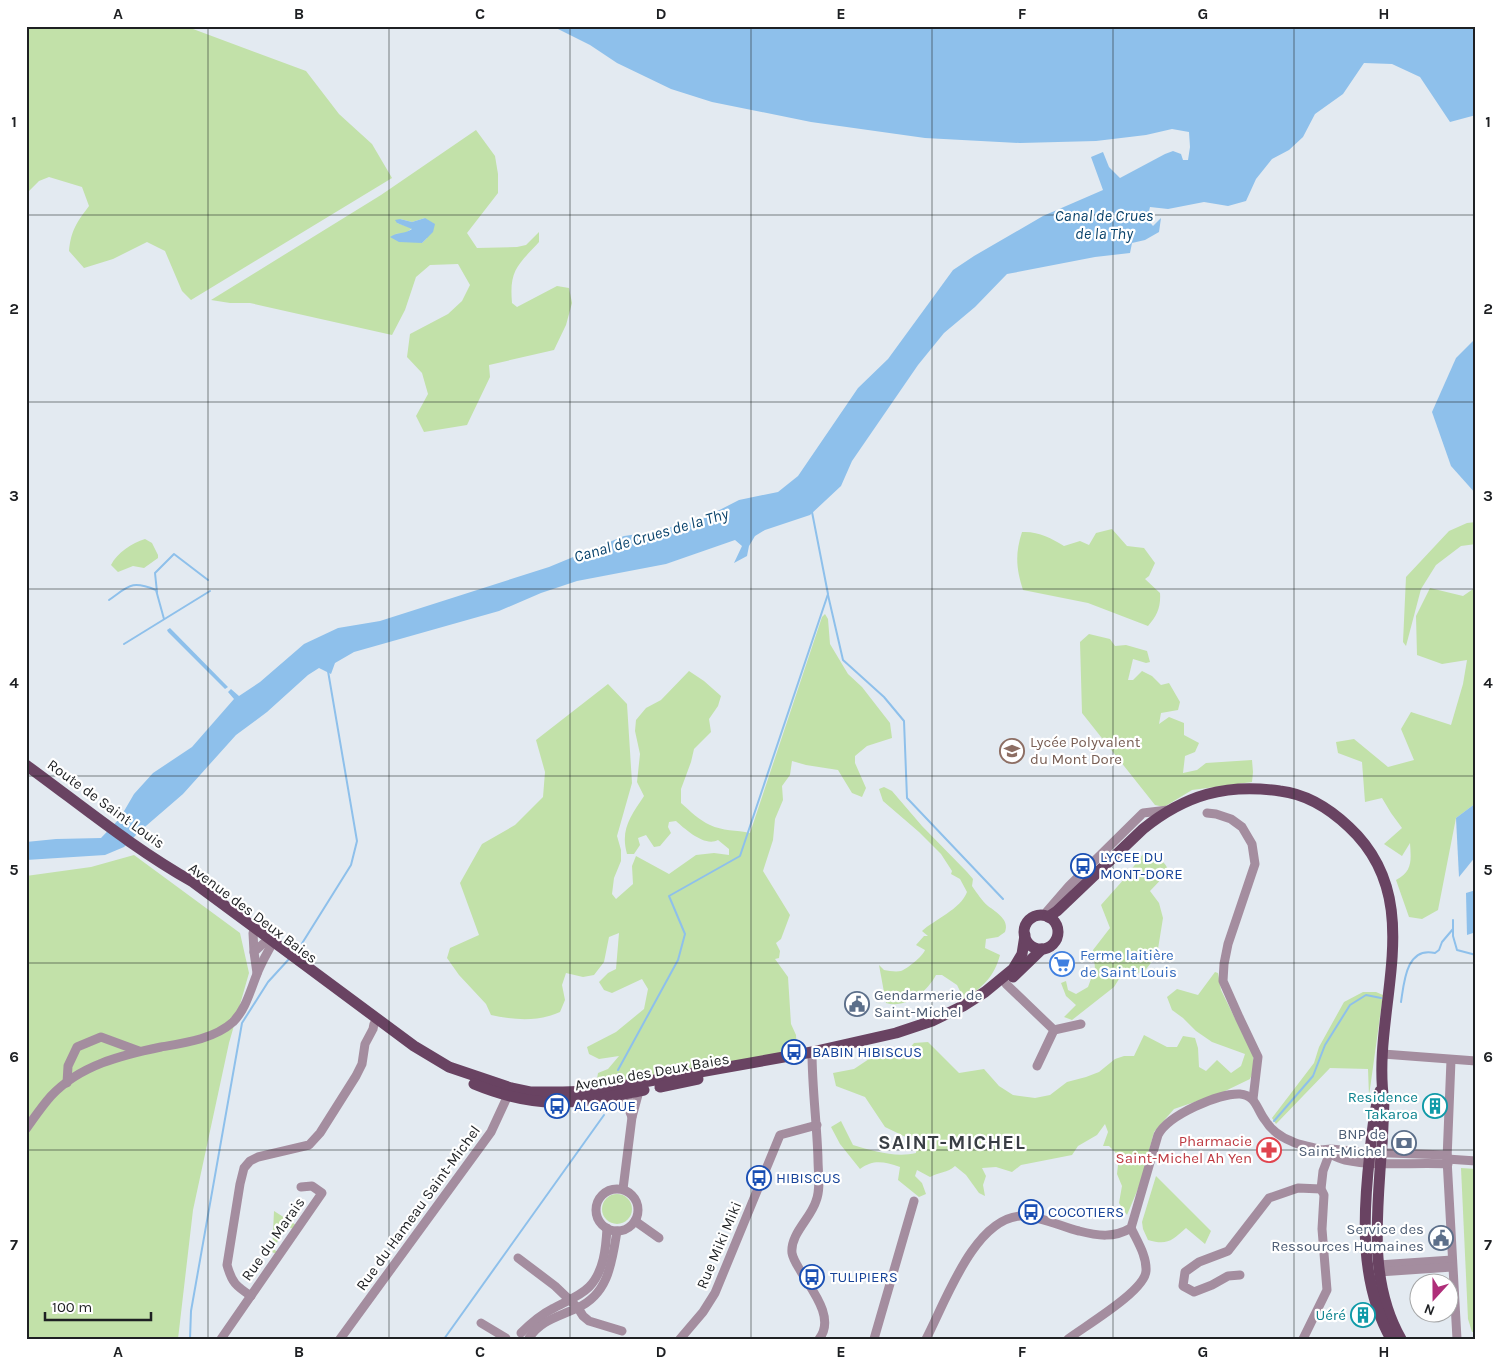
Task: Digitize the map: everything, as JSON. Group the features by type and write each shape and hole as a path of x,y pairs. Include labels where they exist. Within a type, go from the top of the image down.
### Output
{"main road":[{"name":"Route de Saint Louis","path":"26,764 140,849 169,868"},
{"name":"Avenue des Deux Baies","path":"169,868 254,933 297,961 414,1046 449,1067 510,1092 593,1091 680,1075 876,1044 935,1026 972,1008 1006,984 1042,949 1047,948 1055,941 1057,926 1084,888 1142,829 1168,810 1208,793 1236,788 1265,788 1295,794 1330,811 1354,832 1373,856 1381,871 1390,902 1394,935 1393,959 1383,1054 1382,1085 1384,1102 1376,1212 1378,1269 1384,1300 1401,1339"},
{"name":"Avenue des Deux Baies","path":"297,961 374,1024 402,1044 451,1074 543,1101 567,1102 608,1097 812,1055 896,1033 932,1021 963,1006 985,992 1013,969 1022,954 1026,925 1029,921 1037,916 1045,916 1057,911 1114,857"},
{"name":"Avenue des Deux Baies","path":"169,868 194,882 275,946"},
{"path":"1045,916 1057,926"},
{"path":"1025,935 1029,943 1042,949"},
{"name":"Avenue des Deux Baies","path":"1382,1085 1374,1111 1365,1221 1370,1282 1377,1308 1391,1339"}],"street":[{"path":"1045,916 1069,886 1143,813 1168,810"},
{"path":"1207,813 1231,819 1242,827 1252,844 1255,864 1228,944 1223,980 1238,1017 1258,1057 1253,1099 1264,1119 1280,1136 1292,1142 1325,1152 1331,1149 1381,1158 1476,1161"},
{"path":"254,933 257,973"},
{"path":"254,952 275,946"},
{"path":"26,1129 52,1095 80,1072 109,1060 140,1051 194,1041 232,1023 248,998 257,973 275,946"},
{"path":"1006,984 1054,1030"},
{"name":"Rue du Marais","path":"251,1296 235,1285 230,1278 227,1265 244,1168 250,1161 258,1157 309,1145 320,1133 362,1064 366,1044 374,1024"},
{"path":"1054,1030 1081,1024"},
{"path":"1037,1066 1054,1030"},
{"path":"67,1083 68,1066 78,1047 101,1038 140,1051"},
{"path":"1383,1054 1476,1061"},
{"path":"812,1055 817,1126 817,1200 800,1227 792,1252 794,1260 817,1298 825,1317 825,1327 819,1339"},
{"path":"1451,1060 1447,1160 1456,1339"},
{"path":"623,1189 630,1113 627,1099 635,1092 637,1087 672,1080 680,1075"},
{"name":"Rue du Hameau Saint-Michel","path":"340,1339 491,1132 510,1092"},
{"path":"1068,1339 1129,1296 1143,1280 1146,1272 1145,1260 1131,1228 1161,1128 1194,1106 1232,1095 1242,1094 1253,1099"},
{"path":"608,1097 630,1113"},
{"name":"Rue Miki Miki","path":"680,1339 703,1312 715,1293 780,1135 817,1126"},
{"path":"1303,1339 1327,1290 1322,1229 1324,1195 1321,1189 1325,1152"},
{"name":"Rue du Marais","path":"221,1339 322,1193 312,1186 300,1187"},
{"path":"1240,1275 1228,1276 1194,1292 1183,1286 1185,1272 1199,1262 1228,1251 1269,1198 1298,1188 1321,1189"},
{"path":"623,1189 634,1197 637,1203 638,1216 635,1221 630,1226 617,1231 607,1228 598,1218 596,1212 598,1203 604,1193 610,1190 623,1189"},
{"path":"874,1339 914,1201"},
{"path":"926,1339 968,1256 984,1235 996,1226 1020,1216 1104,1236 1117,1234 1131,1228"},
{"path":"635,1221 659,1238"},
{"path":"526,1337 533,1321 582,1294 591,1286 597,1275 606,1246 607,1228"},
{"path":"526,1337 543,1323 578,1308 597,1295 608,1278 617,1231"},
{"path":"518,1258 555,1286 578,1308 582,1316 589,1321 622,1331"},
{"path":"1378,1269 1452,1264"},
{"path":"481,1323 506,1338 513,1333 526,1337"}],"green space":[{"path":"26,26 185,26 306,71 339,114 372,144 392,178 191,300 182,291 165,251 147,242 113,259 84,268 69,251 75,227 89,206 82,187 49,177 39,181 26,194"},
{"path":"476,130 495,156 498,174 498,193 467,233 477,248 526,245 539,232 539,242 520,263 514,275 511,292 512,303 517,307 557,286 569,288 572,303 566,325 554,350 489,365 490,377 467,425 424,432 416,416 428,394 422,373 407,357 410,334 448,314 462,301 470,285 458,264 430,265 416,277 405,310 392,335 250,303 230,303 211,300 381,195","holes":["425,218 427,238 422,243 395,234 406,233 412,228 397,223 400,219 412,222"]},
{"path":"1476,522 1476,544 1461,546 1436,565 1421,589 1406,646 1403,642 1406,577 1449,531 1467,523"},
{"path":"1112,529 1127,546 1144,548 1155,563 1149,576 1145,579 1160,593 1160,603 1154,619 1148,626 1088,603 1023,590 1017,561 1022,532 1039,534 1064,546 1080,541 1089,545 1096,533"},
{"path":"145,539 152,543 158,558 144,568 133,566 118,572 111,565 125,549"},
{"path":"1476,587 1476,803 1456,818 1438,910 1422,919 1409,917 1396,880 1406,873 1410,864 1410,843 1402,856 1384,844 1402,828 1382,798 1365,802 1362,762 1338,753 1336,742 1354,739 1388,767 1414,760 1401,729 1411,712 1451,725 1463,684 1467,660 1442,664 1417,655 1416,616 1430,588 1463,596"},
{"path":"825,614 828,619 830,644 848,674 862,687 890,723 892,738 867,746 855,756 855,763 866,788 862,797 852,793 838,770 792,761 790,775 782,786 783,800 775,819 773,840 763,871 790,915 781,939 776,943 780,951 779,958 775,959 788,977 791,1024 796,1035 797,1050 620,1082 597,1079 598,1073 608,1069 619,1056 599,1059 589,1054 587,1047 616,1032 644,1009 648,989 642,979 612,993 604,990 599,982 608,973 616,969 619,933 609,937 604,962 594,975 583,977 566,973 562,985 565,1000 560,1012 535,1019 491,1015 486,1004 459,975 447,958 450,948 479,935 460,883 482,844 515,825 543,797 545,772 536,740 608,684 627,704 632,783 617,836 621,850 621,861 614,878 612,894 616,899 633,884 632,866 636,856 669,874 696,855 714,853 729,855 729,849 718,840 713,842 702,839 690,833 676,821 669,822 668,827 671,833 660,846 654,847 646,835 638,838 640,845 634,854 627,854 625,837 628,823 644,796 637,782 640,754 635,731 636,720 646,708 661,700 689,671 721,696 718,706 709,719 711,732 694,749 681,789 681,803 698,818 710,825 750,833 822,617"},
{"path":"1089,634 1110,639 1115,646 1126,645 1147,651 1150,662 1146,663 1133,659 1128,680 1133,680 1142,671 1152,676 1161,685 1169,683 1180,702 1178,710 1161,713 1159,724 1169,717 1184,723 1184,735 1199,743 1195,752 1185,756 1183,773 1197,770 1206,763 1252,760 1252,782 1192,790 1164,807 1155,805 1082,713 1080,642"},
{"path":"884,787 892,791 922,826 967,872 973,879 972,886 980,897 1006,924 1005,932 998,937 986,939 985,948 1000,955 995,969 982,986 964,999 957,985 942,975 936,975 915,998 901,1004 886,1003 879,965 884,970 899,971 904,970 914,962 925,950 916,945 924,936 928,936 922,931 959,904 967,892 960,879 951,874 952,871 941,854 883,801 879,789"},
{"path":"1143,854 1159,859 1169,871 1150,891 1159,903 1163,918 1157,955 1143,973 1124,971 1114,987 1072,1020 1064,1017 1076,1005 1066,996 1061,983 1066,981 1068,990 1076,994 1088,987 1095,968 1093,950 1110,928 1101,905"},
{"path":"134,855 240,933 249,973 229,1043 193,1210 178,1339 26,1339 26,876 91,867"},
{"path":"1215,972 1218,973 1221,990 1253,1055 1253,1072 1250,1079 1221,1093 1174,1109 1154,1132 1140,1184 1127,1215 1119,1203 1122,1186 1117,1174 1119,1156 1109,1146 1103,1146 1108,1132 1105,1124 1097,1135 1078,1146 1072,1155 1021,1165 1012,1172 996,1167 982,1168 986,1176 983,1185 985,1196 979,1193 966,1175 955,1166 930,1177 917,1170 915,1176 922,1183 926,1194 919,1197 898,1180 900,1167 879,1162 860,1169 840,1144 831,1127 841,1121 853,1145 893,1154 916,1153 916,1142 885,1127 865,1097 836,1086 833,1073 854,1069 881,1051 906,1052 914,1043 928,1042 959,1073 984,1069 999,1086 1013,1095 1035,1098 1050,1095 1067,1082 1099,1072 1115,1059 1124,1056 1134,1056 1144,1035 1167,1047 1177,1047 1183,1036 1195,1038 1198,1048 1199,1067 1206,1071 1217,1060 1231,1073 1241,1066 1245,1054 1212,1042 1196,1031 1172,1010 1167,997 1177,989 1198,995"},
{"path":"1363,992 1376,992 1383,995 1369,1096 1368,1069 1330,1068 1276,1124 1272,1118 1314,1063 1319,1047 1344,1002"},
{"path":"1461,1168 1476,1169 1476,1332 1472,1332 1468,1319"},
{"path":"1156,1176 1211,1231 1205,1244 1186,1228 1169,1241 1155,1242 1148,1240 1142,1222"},
{"path":"617,1194 627,1199 632,1209 627,1219 617,1224 607,1219 602,1209 607,1199"},
{"path":"274,1211 296,1225 293,1229 287,1226 273,1249 278,1252 276,1254 272,1252"}],"water":[{"name":"Canal de Crues de la Thy","path":"552,26 1476,26 1476,115 1450,122 1420,77 1392,64 1364,63 1343,94 1315,114 1303,137 1289,150 1272,159 1256,179 1246,201 1228,206 1204,202 1168,209 1150,207 1147,219 1153,226 1161,218 1159,232 1145,240 1132,243 1130,253 1095,257 1007,274 975,307 944,333 918,365 852,461 841,486 810,515 765,530 755,536 749,546 747,556 734,563 742,546 735,540 666,564 577,581 541,593 499,611 354,652 335,663 331,674 319,668 308,675 267,712 236,735 183,794 124,847 105,855 26,860 26,842 101,838 120,818 134,794 153,773 192,747 234,699 228,692 231,689 239,696 260,682 304,644 338,628 380,621 549,567 624,536 652,532 700,520 739,500 778,492 798,476 858,388 888,359 953,270 1043,216 1103,190 1091,157 1103,152 1109,167 1120,178 1173,151 1181,154 1183,160 1188,160 1190,147 1189,132 1172,129 1146,135 1096,141 1020,143 925,138 811,122 712,102 671,89 617,63 590,45"},
{"path":"425,218 435,224 433,232 422,243 399,242 390,237 412,229 397,223 395,220 400,219 412,222"},
{"path":"1476,338 1476,494 1451,466 1432,412 1456,358"},
{"path":"170,628 228,687 225,689 168,632 167,630"},
{"path":"1476,803 1476,856 1459,877 1456,818"},
{"path":"1476,890 1476,932 1467,935 1466,893"}],"waterway":[{"path":"618,1070 678,960 685,934 669,896 740,856 828,594 812,512"},
{"path":"157,592 155,573 174,554 208,580"},
{"path":"109,600 131,586 141,585 148,587 156,590 164,619"},
{"path":"124,644 210,591"},
{"path":"828,595 843,660 884,697 904,721 907,798 1003,899"},
{"path":"295,951 301,945 351,865 357,841 328,671"},
{"path":"1453,920 1453,936 1457,950 1476,955"},
{"path":"1401,1002 1405,976 1412,960 1425,952 1435,953 1439,950 1442,942 1453,929"},
{"path":"190,1339 191,1311 242,1023 268,982 289,959"},
{"path":"1274,1121 1313,1076 1325,1045 1350,1005 1366,995 1381,998"},
{"path":"444,1339 604,1115"}],"place":[{"name":"Lycée Polyvalent du Mont Dore","path":"1012,751"},
{"name":"LYCEE DU MONT-DORE","path":"1083,866"},
{"name":"Ferme laitière de Saint Louis","path":"1062,964"},
{"name":"Gendarmerie de Saint-Michel","path":"857,1004"},
{"name":"BABIN HIBISCUS","path":"794,1052"},
{"name":"ALGAOUE","path":"557,1106"},
{"name":"Residence Takaroa","path":"1435,1106"},
{"name":"BNP de Saint-Michel","path":"1404,1143"},
{"name":"Pharmacie Saint-Michel Ah Yen","path":"1269,1150"},
{"name":"HIBISCUS","path":"759,1178"},
{"name":"COCOTIERS","path":"1031,1212"},
{"name":"Service des Ressources Humaines","path":"1441,1238"},
{"name":"TULIPIERS","path":"812,1277"},
{"name":"Uéré","path":"1363,1315"}],"district":[{"name":"SAINT-MICHEL","path":"952,1142"}]}
